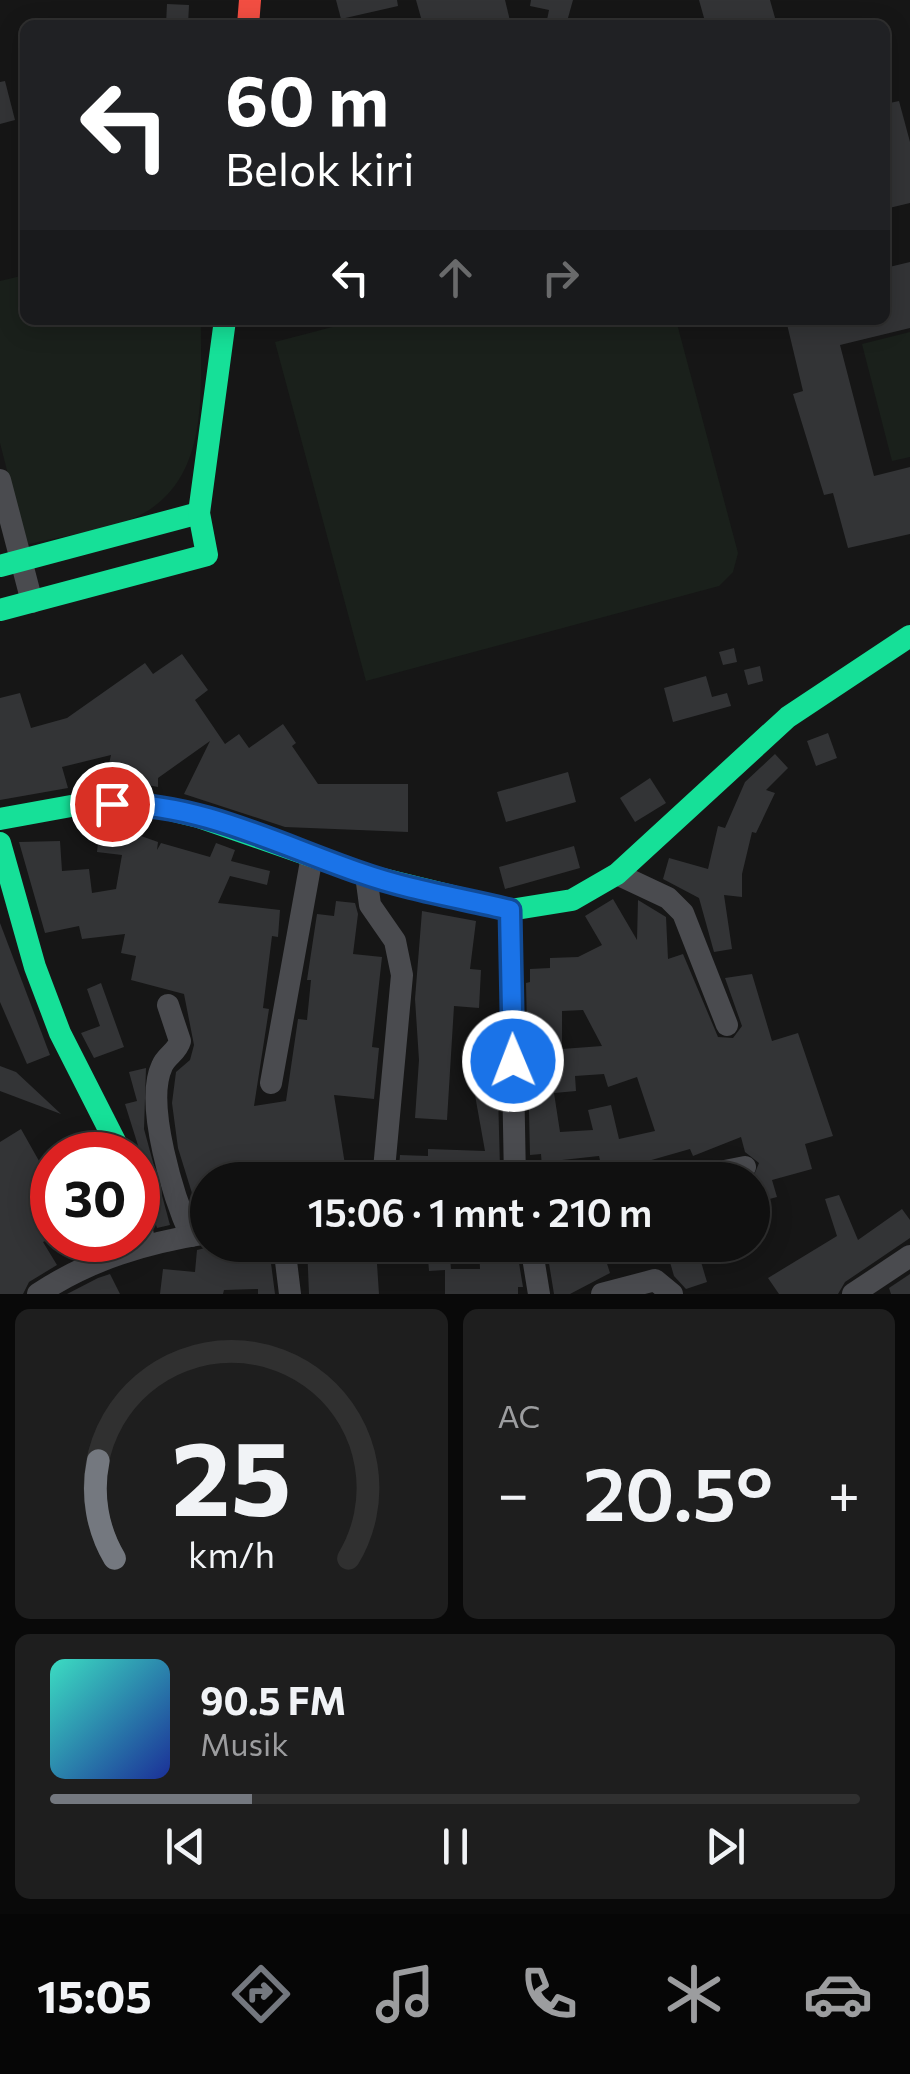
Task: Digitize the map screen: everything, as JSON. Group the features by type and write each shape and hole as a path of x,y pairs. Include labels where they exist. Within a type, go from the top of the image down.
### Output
{"street":[{"path":"0,610 207,555 199,513 224,325"},
{"path":"0,480 10,564 32,602"},
{"path":"10,564 199,513"},
{"path":"0,819 82,804 142,803 199,816 366,875 510,910 572,900 616,874 788,718 910,636"},
{"path":"0,842 35,967 60,1033 110,1132"},
{"path":"270,1083 312,856"},
{"path":"616,874 668,898 683,913 727,1025"},
{"path":"366,875 370,905 395,941 402,975 385,1162"},
{"path":"510,910 515,1162"},
{"path":"168,1006 180,1041 162,1064 160,1128 174,1191 190,1219"},
{"path":"160,1241 190,1236"},
{"path":"853,1294 910,1256"},
{"path":"38,1294 74,1270 96,1262"},
{"path":"286,1262 290,1294"},
{"path":"534,1262 540,1294"},
{"path":"602,1294 655,1280 672,1294"}],"shaded area":[{"path":"20,276 20,325 201,325 196,434 189,460 176,484 158,504 120,523 26,545 0,443 0,281"},
{"path":"340,325 677,325 738,553 733,572 719,586 366,681 275,342"},
{"path":"910,332 910,457 892,461 862,344"}],"building":[{"path":"336,0 397,0 398,6 341,19"},
{"path":"416,0 505,0 510,20 422,20"},
{"path":"531,0 573,0 567,20 547,20 549,10 530,6"},
{"path":"699,0 770,0 776,20 705,20"},
{"path":"167,4 189,5 188,20 166,20"},
{"path":"5,81 15,120 0,124 0,82"},
{"path":"899,101 910,142 910,203 890,208 890,103"},
{"path":"910,262 910,328 840,345 874,476 910,467 910,534 848,548 833,493 824,495 793,394 803,391 787,325 890,325 890,267"},
{"path":"734,648 737,662 723,665 719,652"},
{"path":"182,654 208,690 195,700 225,744 239,734 249,748 283,724 296,743 292,746 318,784 408,784 408,832 285,827 184,794 210,741 158,778 158,787 106,777 111,755 62,767 68,788 0,800 0,698 20,693 31,728 67,718 145,663 153,674"},
{"path":"760,666 763,681 748,685 744,670"},
{"path":"706,676 712,697 727,693 731,706 673,722 664,688"},
{"path":"828,733 837,758 816,766 807,741"},
{"path":"775,754 788,768 766,790 775,793 756,833 752,832 742,874 742,897 724,895 732,949 714,952 699,898 663,879 669,858 708,869 718,826 725,828 745,782"},
{"path":"568,772 576,802 506,822 497,792"},
{"path":"650,778 666,803 635,822 620,798"},
{"path":"100,825 141,832 141,836 158,842 157,850 161,843 210,857 216,843 235,850 231,861 270,871 267,885 230,876 218,903 280,910 278,937 272,936 263,1008 269,1009 254,1106 286,1101 298,1019 307,1020 311,980 307,980 317,914 334,916 336,901 355,903 358,914 353,954 382,957 372,1047 379,1048 374,1099 334,1095 345,1162 190,1162 190,1187 178,1148 172,1103 176,1072 190,1060 194,1045 184,994 131,980 136,956 121,953 125,934 82,939 79,926 45,933 19,842 60,841 62,871 89,869 92,893 116,889 122,855 97,852"},
{"path":"574,846 580,868 505,889 499,867"},
{"path":"613,899 637,940 638,900 666,917 668,959 683,954 718,1037 733,1038 742,1026 725,978 752,974 772,1041 798,1033 833,1136 805,1144 812,1169 772,1180 777,1197 770,1199 770,1162 758,1162 745,1152 741,1137 693,1156 690,1149 644,1162 600,1162 599,1156 542,1162 541,1154 530,1155 526,983 530,982 530,969 550,968 550,958 578,957 602,945 585,916","holes":["583,1010 602,1046 562,1049 562,1011","604,1074 608,1087 637,1077 655,1131 619,1139 611,1105 588,1110 593,1130 560,1132 554,1093 576,1091 575,1076"]},
{"path":"422,911 476,921 470,969 481,970 479,1008 454,1006 447,1120 415,1118 419,1060 415,999"},
{"path":"0,923 50,1055 27,1064 0,1002"},
{"path":"101,983 124,1047 94,1058 81,1033 100,1026 87,989"},
{"path":"0,1066 16,1072 61,1114 0,1091"},
{"path":"146,1068 145,1132 134,1132 125,1104 137,1101 129,1072"},
{"path":"498,1094 500,1162 399,1162 400,1155 428,1156 428,1149 485,1151 475,1095"},
{"path":"21,1129 30,1145 30,1262 57,1265 29,1282 23,1294 0,1294 0,1142"},
{"path":"160,1188 170,1225 160,1227"},
{"path":"839,1195 858,1240 902,1209 910,1220 910,1238 845,1282 838,1294 779,1294 768,1278 837,1236 825,1199"},
{"path":"196,1262 271,1262 275,1294 258,1294 258,1289 224,1290 223,1294 160,1294 163,1269 195,1272"},
{"path":"308,1262 396,1262 377,1264 379,1294 309,1294"},
{"path":"428,1262 450,1262 451,1269 480,1269 480,1262 519,1262 523,1287 518,1287 518,1294 445,1294 445,1270 429,1271"},
{"path":"549,1262 606,1262 610,1273 570,1294 554,1294"},
{"path":"670,1262 701,1262 707,1282 686,1289 674,1276"},
{"path":"110,1274 120,1294 67,1294 98,1278"},
{"path":"910,1274 910,1294 891,1294 889,1288"}],"traffic: fast":[{"path":"0,610 207,555 199,513 224,325"},
{"path":"0,566 199,513"},
{"path":"0,819 82,804 142,803 199,817 366,875 510,910 572,900 617,874 788,717 910,636"},
{"path":"0,843 35,967 60,1033 110,1132"}],"traffic: jam":[{"path":"248,20 250,0"}],"route":[{"path":"112,804 142,803 199,816 366,875 510,910 513,1061"}]}
